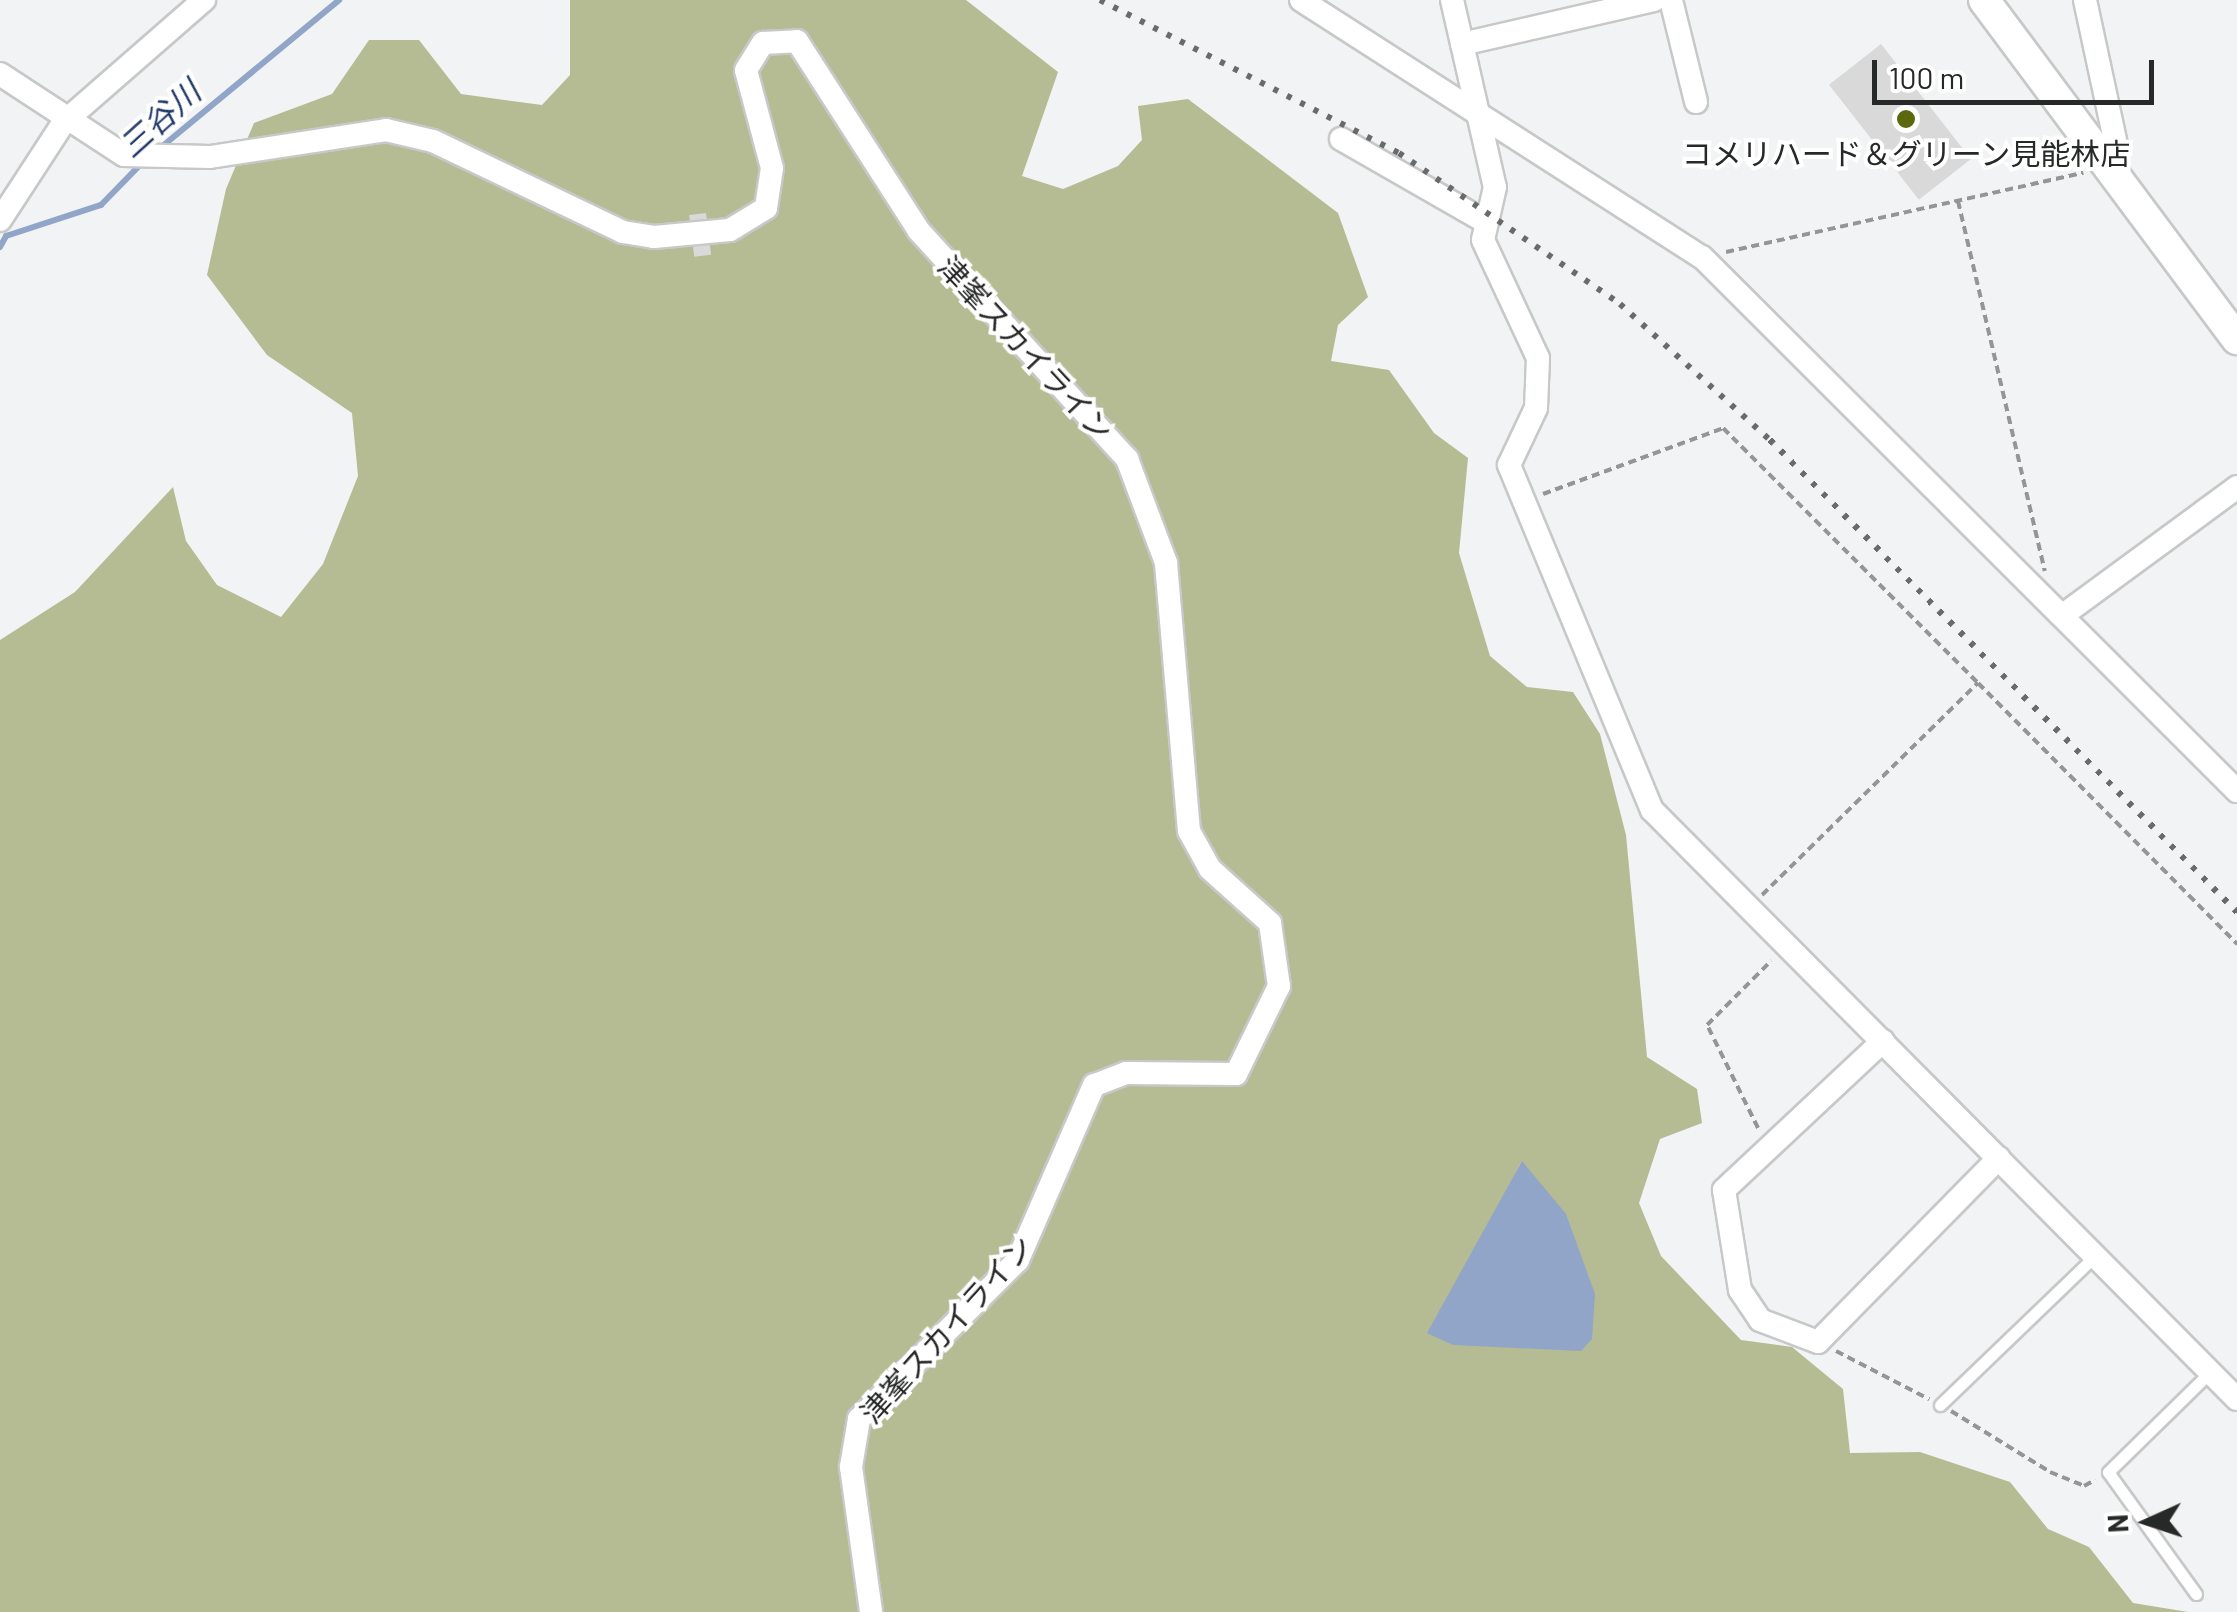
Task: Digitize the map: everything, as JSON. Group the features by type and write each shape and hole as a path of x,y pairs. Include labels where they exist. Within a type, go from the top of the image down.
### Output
{"main road":[{"path":"1984,0 2237,339"}],"street":[{"path":"0,220 64,122 204,0"},
{"path":"1300,0 1702,257 2237,792"},
{"path":"1452,0 1494,187 1484,220 1491,263 1538,358 1536,408 1509,465 1528,497 1550,583 1592,650 1620,749 1652,810 2237,1399"},
{"path":"1462,44 1654,0"},
{"path":"1671,0 1696,102"},
{"path":"2086,0 2117,149 2112,167"},
{"name":"津峯スカイライン","path":"0,74 64,122 124,155 210,157 386,130 433,141 624,232 730,230 759,216 773,189 747,62 770,40 797,40 919,231 1099,421 1155,518 1189,832 1210,869 1270,923 1279,986 1236,1074 1126,1073 1094,1085 1018,1260 859,1419 851,1467 871,1612"},
{"path":"1341,139 1484,220"},
{"path":"2058,610 2237,487"},
{"path":"1883,1042 1771,1155 1724,1190 1740,1290 1760,1320 1818,1342 1999,1158"}],"lane":[{"path":"1940,1404 2095,1256"},
{"path":"2196,1594 2108,1472 2210,1372"}],"path":[{"path":"1702,257 2112,167"},
{"path":"1958,201 2058,610"},
{"path":"1528,497 1722,428 2237,944"},
{"path":"1751,906 1978,683"},
{"path":"1771,1155 1707,1024 1788,944"},
{"path":"1818,1342 1940,1404 2084,1486 2108,1472"}],"green space":[{"path":"570,0 966,0 1058,72 1022,176 1063,189 1118,166 1142,140 1138,106 1188,99 1338,213 1368,297 1338,325 1331,361 1389,370 1434,433 1468,458 1459,553 1490,656 1527,687 1573,692 1600,734 1626,835 1647,1057 1697,1089 1702,1123 1660,1139 1639,1203 1661,1256 1741,1340 1792,1347 1843,1389 1850,1453 1920,1452 2010,1482 2048,1529 2089,1547 2133,1603 2188,1612 0,1612 0,640 75,592 173,487 186,541 217,585 281,617 323,564 358,476 352,413 267,355 207,275 226,189 254,123 332,94 369,40 419,40 461,94 542,105 570,75","holes":["1521,1162 1453,1345 1495,1217"]}],"water":[{"path":"1522,1161 1566,1214 1595,1294 1592,1339 1581,1351 1453,1345 1427,1333"}],"building":[{"path":"1881,44 1971,159 1919,200 1829,85"},
{"path":"706,213 711,255 694,257 689,215"}],"waterway":[{"name":"三谷川","path":"159,149 339,0"},
{"name":"三谷川","path":"0,247 6,236 101,205 141,164"}],"railway":[{"path":"1100,0 1399,153 1620,304 1770,440 2237,912"}],"place":[{"name":"コメリハード＆グリーン見能林店","path":"1906,119"}]}
